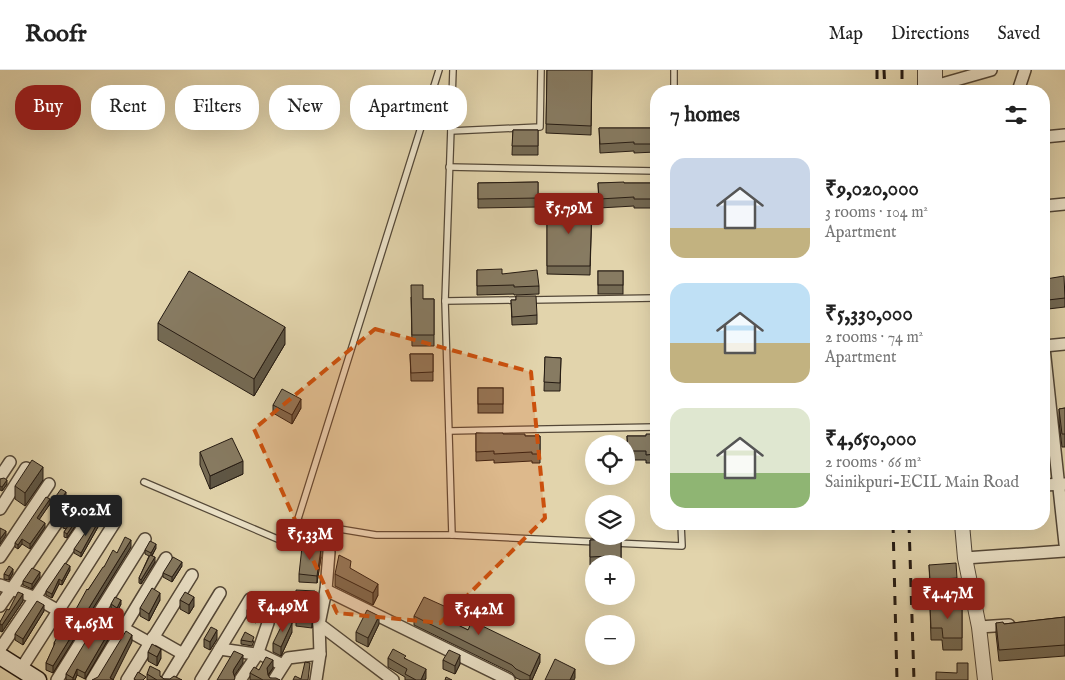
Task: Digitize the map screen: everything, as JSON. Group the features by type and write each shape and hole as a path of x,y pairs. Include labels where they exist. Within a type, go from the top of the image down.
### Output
{"main road":[{"path":"0,656 20,675"},
{"path":"0,668 38,680"}],"street":[{"path":"924,70 930,85"},
{"path":"933,85 935,70"},
{"path":"946,85 990,70"},
{"path":"1020,85 1025,70"},
{"path":"1050,136 1065,135"},
{"path":"1050,205 1065,204"},
{"path":"1050,346 1065,344"},
{"path":"1050,416 1065,414"},
{"path":"1050,430 1062,484 1065,544"},
{"path":"0,477 10,462"},
{"path":"0,509 26,468"},
{"path":"0,557 49,484"},
{"path":"0,606 71,502"},
{"path":"0,649 94,511"},
{"path":"20,675 115,522"},
{"path":"963,530 965,558 979,627 985,680"},
{"path":"57,680 145,539"},
{"path":"965,558 1065,551"},
{"path":"316,680 320,654 319,624 326,590 329,552"},
{"path":"92,680 166,558"},
{"path":"127,680 192,575"},
{"path":"0,584 36,598 59,611"},
{"path":"326,590 509,680"},
{"path":"167,680 220,593"},
{"path":"201,680 250,600"},
{"path":"98,614 124,628 183,654"},
{"path":"240,680 256,654 268,623"},
{"path":"319,624 393,680"},
{"path":"979,627 1017,624"},
{"path":"220,649 262,655 283,665"},
{"path":"274,680 288,658 320,654"}],"lane":[{"path":"144,482 287,543 297,522 439,70"},
{"path":"452,535 445,301 453,70"},
{"path":"451,131 540,127 541,70"},
{"path":"674,70 674,85"},
{"path":"450,167 650,170"},
{"path":"445,301 650,298"},
{"path":"449,431 650,427"},
{"path":"297,522 376,535 452,535 682,546 681,530"}],"highlighted area":[{"path":"375,329 531,372 545,518 440,623 337,613 254,429"}],"building":[{"path":"547,70 592,70 591,126 546,124"},
{"path":"599,128 650,128 650,144 634,144 634,142 600,144"},
{"path":"513,130 538,130 538,146 512,146"},
{"path":"538,182 538,198 478,199 478,183"},
{"path":"598,183 650,183 650,199 634,199 634,197 599,199"},
{"path":"547,204 592,205 590,266 547,266"},
{"path":"502,269 502,274 537,270 539,286 477,286 477,270"},
{"path":"189,271 285,327 254,379 158,323"},
{"path":"598,271 623,271 623,285 598,285"},
{"path":"1064,276 1065,298 1050,300 1050,278"},
{"path":"411,285 423,285 423,299 434,299 434,335 412,335"},
{"path":"516,296 536,296 537,315 512,317 511,300 516,300"},
{"path":"410,354 433,354 433,372 411,373"},
{"path":"545,357 561,358 560,383 544,382"},
{"path":"478,388 503,388 503,404 478,404"},
{"path":"282,389 301,399 292,415 273,405"},
{"path":"1065,408 1065,434 1062,434 1059,409"},
{"path":"476,433 540,436 540,454 532,454 532,452 494,454 494,451 476,452"},
{"path":"650,434 650,455 646,455 646,451 635,451 635,436"},
{"path":"232,438 243,461 210,476 200,452"},
{"path":"32,460 43,467 25,493 15,486"},
{"path":"4,478 7,480 2,487 0,486 0,479"},
{"path":"61,489 66,492 61,499 56,496"},
{"path":"46,497 50,499 37,518 45,523 30,544 22,539 18,545 15,543"},
{"path":"84,503 87,504 67,534 64,532 68,526 63,523 73,508 79,512"},
{"path":"94,520 98,522 81,553 74,549"},
{"path":"0,528 6,531 0,539"},
{"path":"125,537 131,540 53,666 46,663 67,618 70,620 87,589 104,567 113,550 117,553"},
{"path":"150,541 156,544 151,553 145,550"},
{"path":"590,545 621,545 621,555 590,555"},
{"path":"302,547 321,549 317,576 299,574"},
{"path":"150,555 155,557 141,580 139,578"},
{"path":"339,555 351,561 350,568 378,584 373,593 335,574"},
{"path":"173,557 182,562 172,577 163,573"},
{"path":"65,563 70,566 62,581 59,579 52,594 46,591"},
{"path":"956,563 957,578 930,580 929,565"},
{"path":"9,566 13,569 9,576 4,574"},
{"path":"32,568 40,572 32,584 23,581"},
{"path":"152,588 160,593 149,614 140,608"},
{"path":"296,590 315,591 312,619 296,618"},
{"path":"18,592 23,594 2,625 0,624 7,609 9,610"},
{"path":"185,592 194,597 189,605 180,600"},
{"path":"115,597 121,600 117,608 111,604"},
{"path":"424,597 452,608 451,610 458,613 454,623 468,630 472,621 540,654 530,676 512,665 414,616"},
{"path":"37,601 44,605 23,639 15,634"},
{"path":"252,601 261,606 256,615 247,610"},
{"path":"930,606 962,606 962,638 943,638 942,628 931,628"},
{"path":"367,610 379,616 368,638 356,632"},
{"path":"1065,617 1065,645 999,650 996,623 1003,622 1004,624"},
{"path":"285,619 292,623 281,647 273,643"},
{"path":"107,622 113,625 85,673 77,669 73,678 66,674 95,626 103,630"},
{"path":"211,627 217,630 210,642 204,639"},
{"path":"126,631 132,635 110,678 114,680 92,680 98,677"},
{"path":"245,632 254,637 252,642 241,640"},
{"path":"152,644 161,649 157,657 148,652"},
{"path":"393,649 406,656 404,658 426,669 421,680 416,680 405,674 407,669 388,658"},
{"path":"449,650 460,655 455,666 443,660"},
{"path":"234,651 243,655 234,669 234,680 217,680"},
{"path":"266,657 273,660 267,668 268,675 270,678 280,680 263,680 250,673 254,667 259,670"},
{"path":"555,659 575,669 570,680 545,680"},
{"path":"305,662 310,663 308,680 293,680 295,676 301,679"},
{"path":"957,663 968,663 968,680 936,680 936,672 957,673"},
{"path":"150,666 160,671 160,676 164,679 170,679 174,676 182,680 157,680 147,674"},
{"path":"138,672 146,677 143,680 134,679"}],"railway":[{"path":"877,70 877,85"},
{"path":"884,70 885,85"},
{"path":"902,70 902,85"},
{"path":"893,530 897,680"},
{"path":"909,530 914,680"}]}
